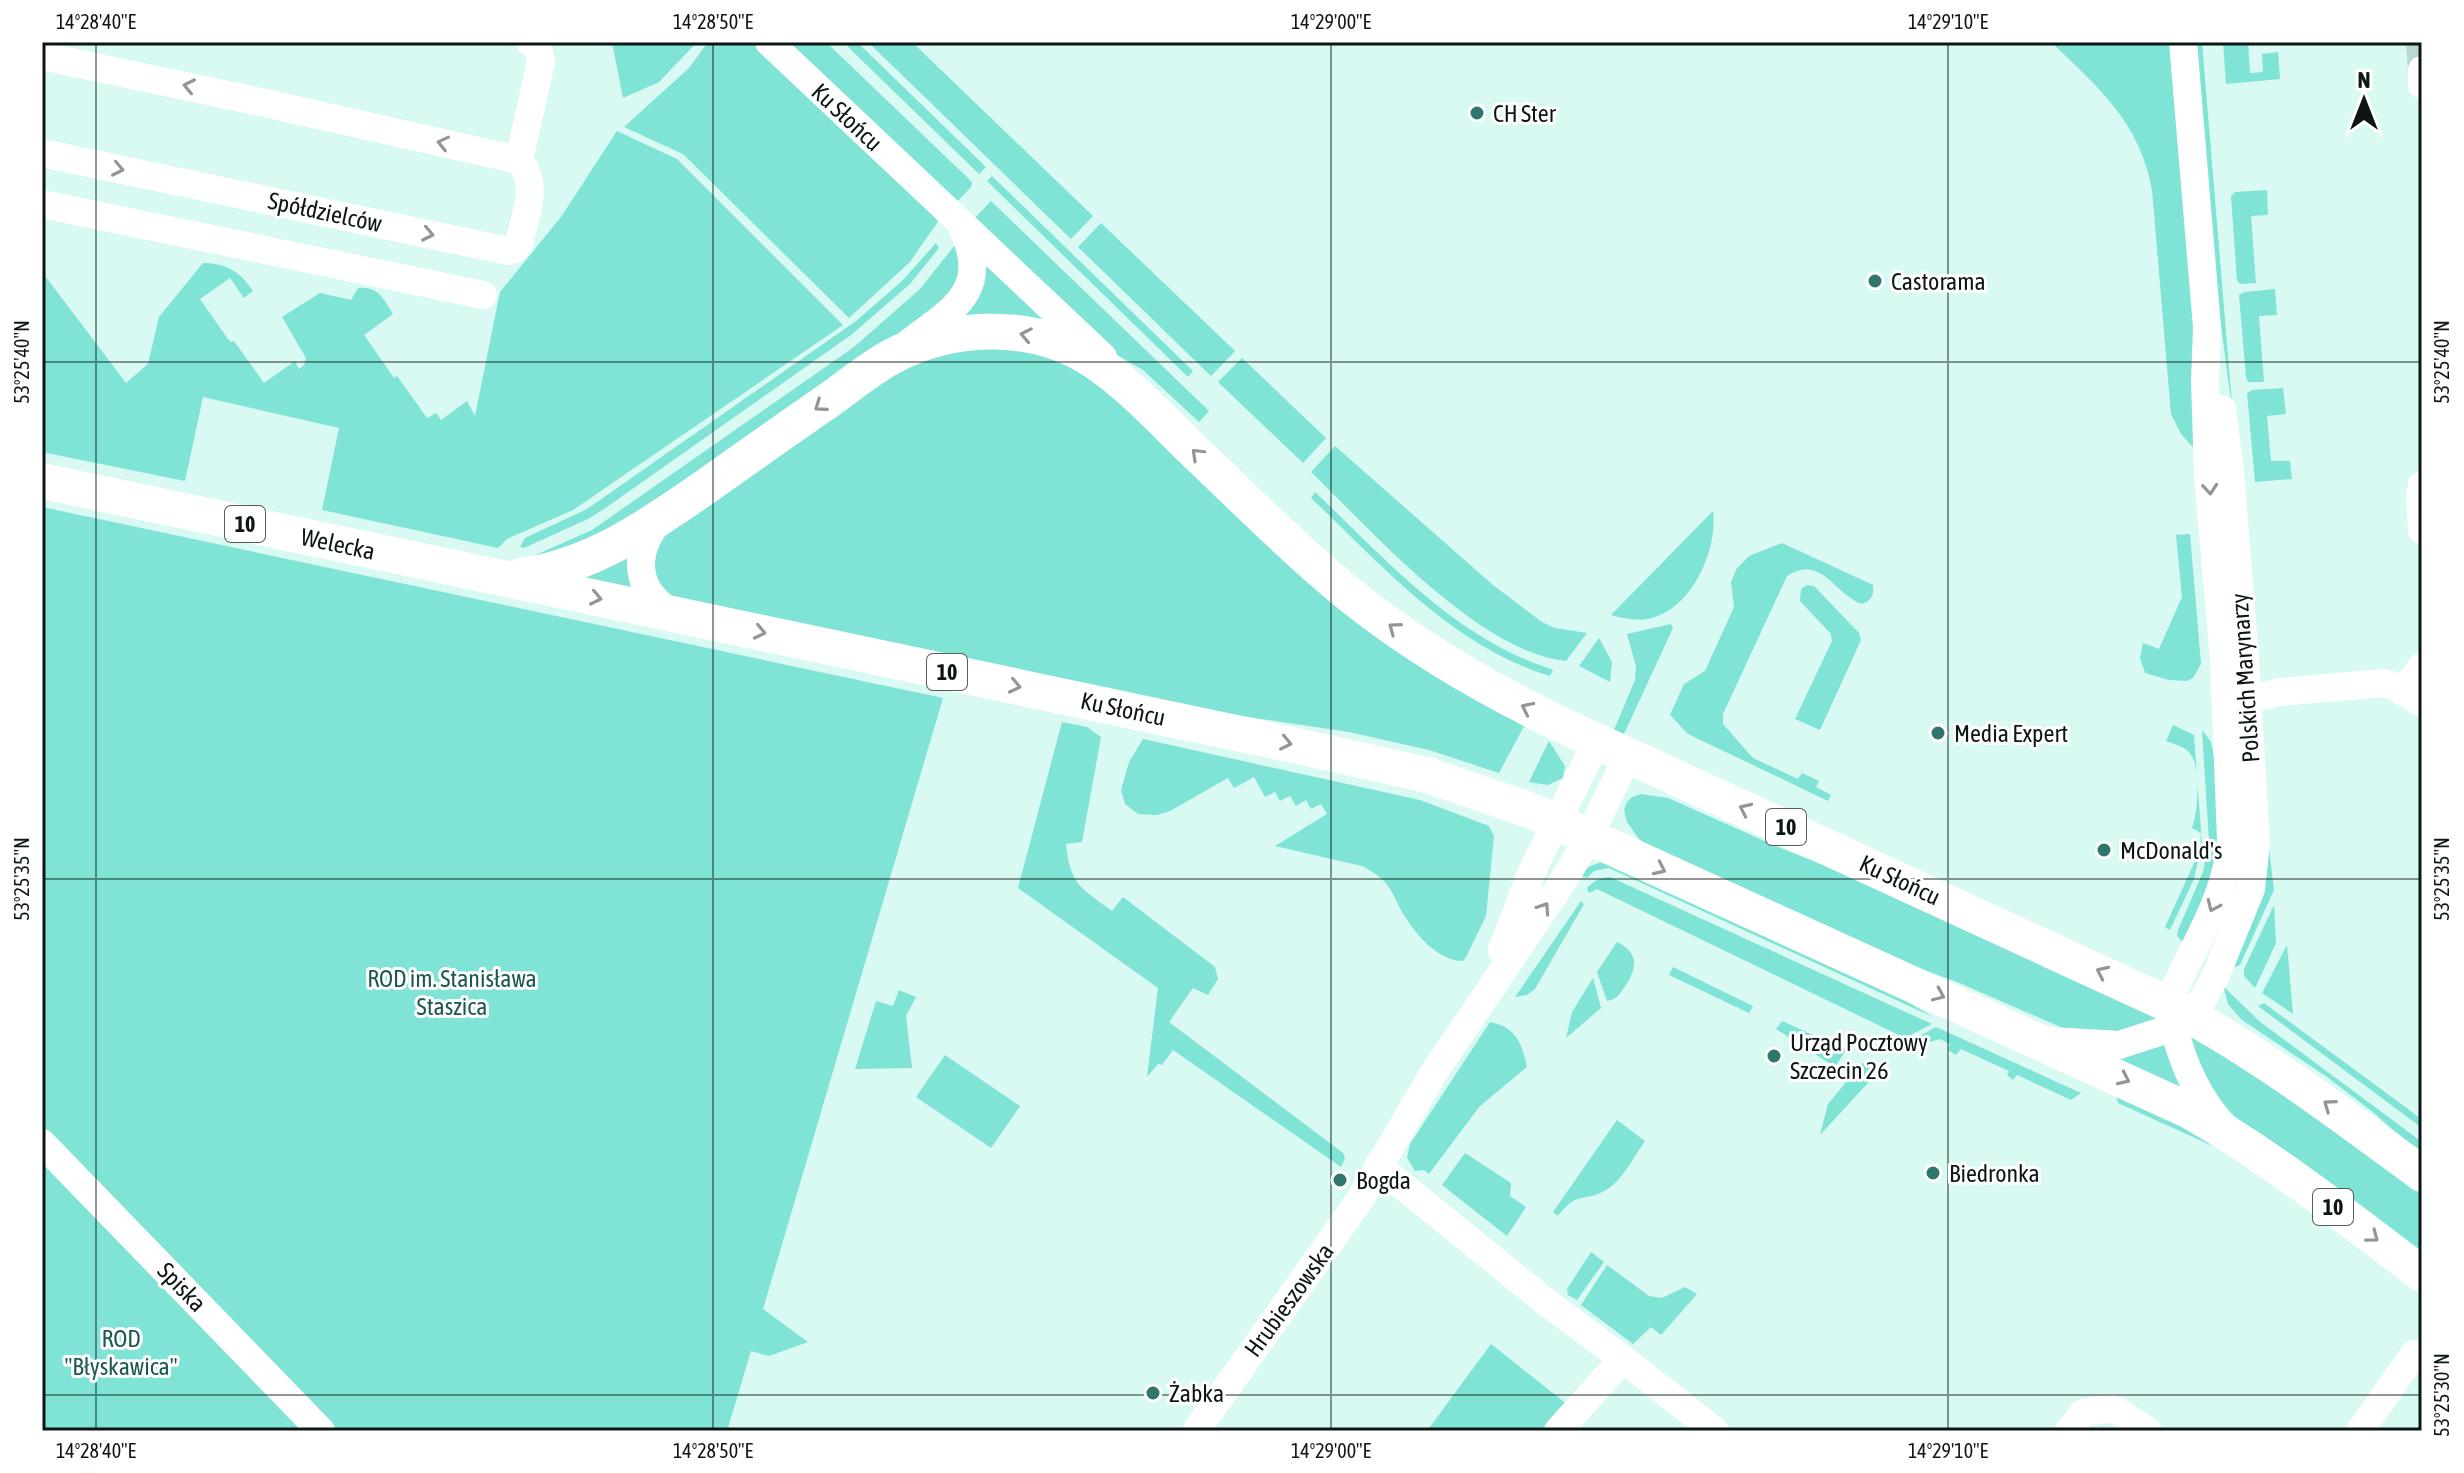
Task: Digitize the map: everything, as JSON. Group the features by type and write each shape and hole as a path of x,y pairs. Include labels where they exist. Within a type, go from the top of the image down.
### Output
{"main road":[{"name":"Ku Słońcu","path":"492,577 530,575 577,564 608,550 666,514 907,348 939,337 979,331 1011,332 1059,343 1086,356 1141,399 1325,575 1419,646 1491,690 2180,1017 2287,1075 2422,1174"},
{"name":"Welecka","path":"42,481 447,567"},
{"name":"Ku Słońcu","path":"447,567 1390,766 1481,792 1556,822 2177,1104 2243,1142 2422,1274"}],"street":[{"name":"Spółdzielców","path":"42,153 508,251 519,244 531,187 529,173 519,160 541,62 538,48 530,42"},
{"name":"Ku Słońcu","path":"769,42 1092,346 1141,399"},
{"name":"Polskich Marynarzy","path":"2180,1017 2174,990 2222,887 2230,852 2224,660 2208,475 2207,327 2183,42"},
{"path":"42,56 519,160"},
{"path":"2422,70 2422,85"},
{"name":"Spółdzielców","path":"42,204 483,295"},
{"name":"Ku Słońcu","path":"884,361 946,316 965,295 972,280 974,263 972,249 961,224"},
{"name":"Polskich Marynarzy","path":"2180,1017 2209,988 2243,913 2254,876 2256,843 2230,471 2219,381 2207,327"},
{"path":"2422,485 2422,530"},
{"name":"Ku Słońcu","path":"666,514 643,545 641,575 646,589 657,601 684,616"},
{"path":"2247,700 2280,692 2384,683 2412,697 2422,666"},
{"path":"1556,822 1613,748"},
{"path":"1589,837 1613,748"},
{"name":"Hrubieszowska","path":"1485,995 1529,879 1556,822"},
{"name":"Hrubieszowska","path":"1196,1431 1359,1201 1433,1074 1562,883 1589,837"},
{"name":"Ku Słońcu","path":"2028,1036 2074,1044 2119,1045 2180,1017 2185,1060 2208,1107 2219,1122 2243,1142"},
{"name":"Spiska","path":"42,1143 321,1431"},
{"path":"1378,1166 1546,1302 1715,1431"},
{"path":"2360,1431 2414,1354"},
{"path":"1558,1431 1623,1359"},
{"path":"2069,1431 2083,1413 2112,1408 2148,1431"}],"green space":[{"path":"612,42 697,42 659,82 623,98"},
{"path":"708,42 758,42 939,220 910,262 849,318 683,154 624,127 689,68"},
{"path":"787,42 826,42 972,182 971,187 955,204"},
{"path":"843,42 857,42 986,167 979,174"},
{"path":"868,42 912,42 1093,216 1071,239"},
{"path":"2051,42 2170,42 2191,271 2201,456 2181,434 2171,414 2152,190 2146,166 2138,145 2115,107"},
{"path":"2196,42 2202,42 2233,416 2214,272"},
{"path":"2223,42 2248,42 2250,73 2263,72 2262,54 2278,52 2280,79 2226,84"},
{"path":"617,131 677,159 843,325 573,510 507,539 498,548 322,510 339,428 203,397 185,481 42,452 42,272 126,383 148,364 159,317 203,263 232,270 253,291 244,298 230,278 200,299 264,383 295,361 299,369 306,358 282,317 320,293 351,300 358,288 370,289 379,294 393,314 364,335 427,418 436,413 441,420 467,401 475,416 500,292 561,217"},
{"path":"992,176 1193,371 1188,377 987,181"},
{"path":"2267,190 2268,215 2251,216 2256,283 2240,284 2237,280 2231,196 2235,192"},
{"path":"991,201 1209,411 1199,422 1143,370 1107,349 973,220"},
{"path":"1101,223 1235,351 1211,376 1078,247"},
{"path":"959,240 962,271 945,302 613,535 513,565 592,530 854,347 920,289"},
{"path":"936,243 939,248 910,284 851,335 604,509 524,548 520,547 525,538 587,509 856,321 902,281"},
{"path":"983,256 1063,331 948,322"},
{"path":"2275,289 2277,315 2259,316 2264,382 2248,382 2239,295"},
{"path":"993,343 1075,364 1527,721 1499,773 1429,750 1349,732 1234,715 673,598 659,582 654,561 662,532 905,363"},
{"path":"1242,358 1326,438 1303,463 1218,382"},
{"path":"2283,388 2286,414 2267,416 2271,461 2290,461 2292,479 2255,482 2247,393"},
{"path":"1335,446 1493,585 1542,622 1555,628 1587,633 1566,661 1533,653 1498,636 1463,613 1396,556 1311,472"},
{"path":"1315,492 1396,570 1453,618 1517,656 1553,670 1550,676 1515,663 1482,645 1421,602 1311,498"},
{"name":"ROD im. Stanisława Staszica","path":"42,507 943,698 763,1309 808,1342 769,1356 751,1351 727,1431 337,1431 42,1133"},
{"path":"1713,511 1714,526 1707,558 1681,601 1669,611 1650,619 1611,615"},
{"path":"2190,534 2201,664 2193,678 2187,681 2169,680 2145,673 2140,658 2143,643 2159,649 2182,597 2176,535"},
{"path":"1782,543 1873,585 1873,594 1862,604 1818,572 1799,570 1787,576 1723,714 1723,724 1753,758 1798,779 1802,773 1819,781 1816,787 1831,795 1828,801 1688,734 1670,715 1684,684 1705,671 1734,607 1731,582 1737,568 1749,556"},
{"path":"632,545 639,595 559,577"},
{"path":"1807,585 1814,586 1859,633 1861,640 1820,730 1795,719 1832,641 1831,634 1800,601 1801,589"},
{"path":"1671,624 1673,628 1624,734 1619,737 1614,730 1635,680 1636,666 1627,634"},
{"path":"1599,638 1612,662 1610,682 1579,666"},
{"path":"1062,722 1087,727 1101,737 1082,842 1066,844 1074,877 1085,891 1112,911 1123,897 1215,967 1218,979 1208,995 1193,988 1169,1022 1343,1153 1345,1158 1341,1167 1173,1050 1162,1065 1158,1064 1147,1077 1158,988 1018,888"},
{"path":"2173,725 2194,735 2197,777 2189,752 2166,741"},
{"path":"2202,730 2211,742 2214,757 2220,841 2210,883 2183,942 2177,936 2178,930 2203,872 2209,841"},
{"path":"1143,739 1420,800 1489,826 1494,836 1486,916 1466,957 1463,961 1453,960 1420,937 1386,884 1362,866 1275,846 1327,814 1321,804 1311,809 1306,800 1296,806 1290,796 1280,801 1275,792 1265,797 1254,777 1234,788 1228,778 1170,811 1157,815 1138,814 1125,804 1121,790 1129,762"},
{"path":"1549,741 1565,766 1563,778 1548,785 1529,782"},
{"path":"2197,780 2202,844 2194,879 2170,930 2165,927 2200,850 2201,833 2192,828"},
{"path":"1641,794 1668,798 1778,847 1974,925 2156,1010 2156,1021 2115,1035 2070,1031 1957,982 1858,946 1668,860 1639,839 1627,822 1624,810 1627,802"},
{"path":"2268,840 2274,890 2240,965 2235,967 2229,964"},
{"path":"1604,861 1863,975 1933,1017 1609,868 1594,871 1587,878 1579,875 1588,867"},
{"path":"1609,877 1932,1024 1905,1038 1597,889 1589,893 1587,888 1592,883"},
{"path":"1581,901 1584,904 1535,989 1527,995 1515,997"},
{"path":"2274,905 2276,943 2255,988 2244,976 2244,969"},
{"path":"1617,942 1629,950 1634,966 1620,993 1607,1001 1597,972"},
{"path":"2287,945 2293,1014 2262,993"},
{"path":"1673,967 1753,1006 1749,1013 1669,975"},
{"path":"1593,978 1601,1008 1566,1038 1572,1012"},
{"path":"2223,986 2259,1021 2422,1142 2422,1156 2327,1077 2242,1020 2228,1004"},
{"path":"899,990 916,997 906,1016 912,1068 855,1069 876,1001 893,1006"},
{"path":"2264,1003 2422,1120 2422,1128 2258,1006"},
{"path":"1782,1021 1846,1050 1835,1067 1776,1029"},
{"path":"1490,1022 1512,1032 1523,1051 1527,1067 1480,1106 1429,1174 1424,1170 1415,1171 1407,1158 1410,1144"},
{"path":"1936,1027 2081,1093 2071,1100 2017,1075 2013,1080 2007,1075 2009,1071 1961,1049 1956,1055 1948,1050 1950,1044 1940,1039 1909,1048 1903,1045"},
{"path":"2194,1033 2422,1187 2422,1259 2241,1126 2204,1081 2190,1036"},
{"path":"2170,1036 2194,1099 2098,1054"},
{"path":"945,1055 1020,1106 991,1148 916,1097"},
{"path":"1862,1063 1874,1065 1878,1072 1820,1135 1828,1104"},
{"path":"2115,1092 2217,1144 2217,1148 2118,1103"},
{"path":"1617,1120 1645,1141 1612,1186 1570,1203 1558,1216 1553,1212"},
{"path":"1465,1153 1511,1183 1510,1196 1526,1207 1507,1236 1442,1185"},
{"name":"ROD \"Błyskawica\"","path":"42,1158 306,1431 42,1431"},
{"path":"1591,1252 1604,1262 1577,1300 1568,1295 1567,1289"},
{"path":"1607,1265 1649,1296 1662,1298 1685,1287 1697,1294 1661,1335 1651,1327 1633,1344 1581,1305"},
{"path":"1491,1344 1568,1405 1544,1431 1427,1431"}],"tunnel":[{"path":"2420,42 2422,70"}],"place":[{"name":"CH Ster","path":"1477,113"},
{"name":"Castorama","path":"1875,281"},
{"name":"Media Expert","path":"1938,733"},
{"name":"McDonald's","path":"2104,850"},
{"name":"Urząd Pocztowy Szczecin 26","path":"1774,1056"},
{"name":"Biedronka","path":"1933,1173"},
{"name":"Bogda","path":"1340,1180"},
{"name":"Żabka","path":"1153,1393"}]}
